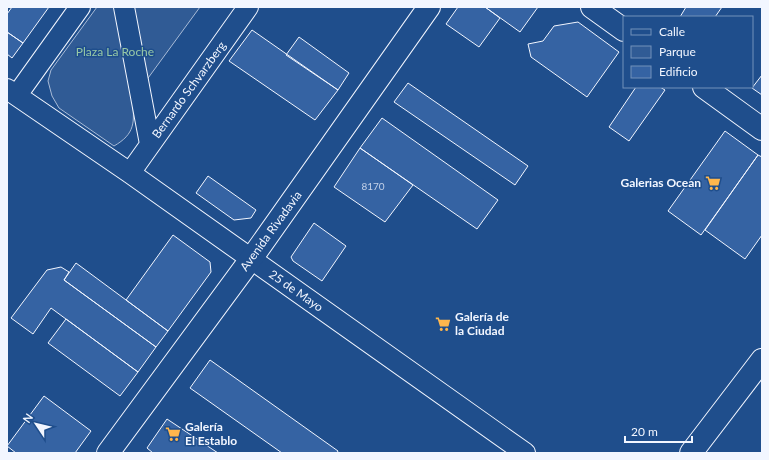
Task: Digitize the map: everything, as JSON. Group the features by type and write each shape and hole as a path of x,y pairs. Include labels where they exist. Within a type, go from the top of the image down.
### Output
{"main road":[{"name":"Avenida Rivadavia","path":"108,453 251,259 429,7"},
{"path":"592,7 623,29"},
{"path":"705,88 762,129"},
{"path":"691,453 762,360"}],"street":[{"path":"12,92 80,7"},
{"path":"124,7 150,144"},
{"name":"Bernardo Schvarzberg","path":"130,173 248,7"},
{"name":"25 de Mayo","path":"12,92 130,173 525,453"}],"green space":[{"name":"Plaza La Roche","path":"97,7 200,7 132,100 132,127 126,137 114,146 59,108 52,96 48,81 51,70"}],"building":[{"path":"12,7 49,7 23,43 7,32 7,14"},
{"path":"458,7 485,7 500,18 479,47 446,24"},
{"path":"485,7 538,7 520,32"},
{"path":"686,7 722,7 716,16 681,16"},
{"path":"578,22 619,52 587,97 531,57 528,44 543,41 554,26"},
{"path":"252,30 338,90 315,120 229,61"},
{"path":"7,32 23,43 12,58 7,54"},
{"path":"299,37 349,73 338,90 286,55"},
{"path":"762,75 762,95 752,88"},
{"path":"408,83 528,166 515,185 394,102"},
{"path":"635,88 662,88 665,90 629,141 609,127"},
{"path":"382,118 498,200 477,229 360,148"},
{"name":"Galerias Ocean","path":"725,131 758,155 701,235 668,211"},
{"path":"360,148 413,185 385,222 334,187"},
{"path":"758,155 762,157 762,235 745,259 705,230"},
{"path":"208,176 256,210 251,218 234,220 196,193"},
{"path":"314,223 346,246 322,281 293,261 291,257"},
{"path":"173,235 210,262 211,272 168,331 126,300"},
{"path":"76,263 168,331 156,347 64,280"},
{"path":"61,267 69,272 64,280 156,347 138,372 51,308 33,334 11,318 47,270"},
{"path":"66,319 138,372 120,396 48,343"},
{"path":"210,360 338,451 337,453 282,453 190,388"},
{"path":"44,396 91,431 75,453 16,453 7,446"},
{"name":"Galería El Establo","path":"167,419 218,453 153,453 147,448"}],"place":[{"name":"Galerias Ocean","path":"713,183"},
{"name":"Galería de la Ciudad","path":"443,324"},
{"name":"Galería El Establo","path":"173,434"}]}
